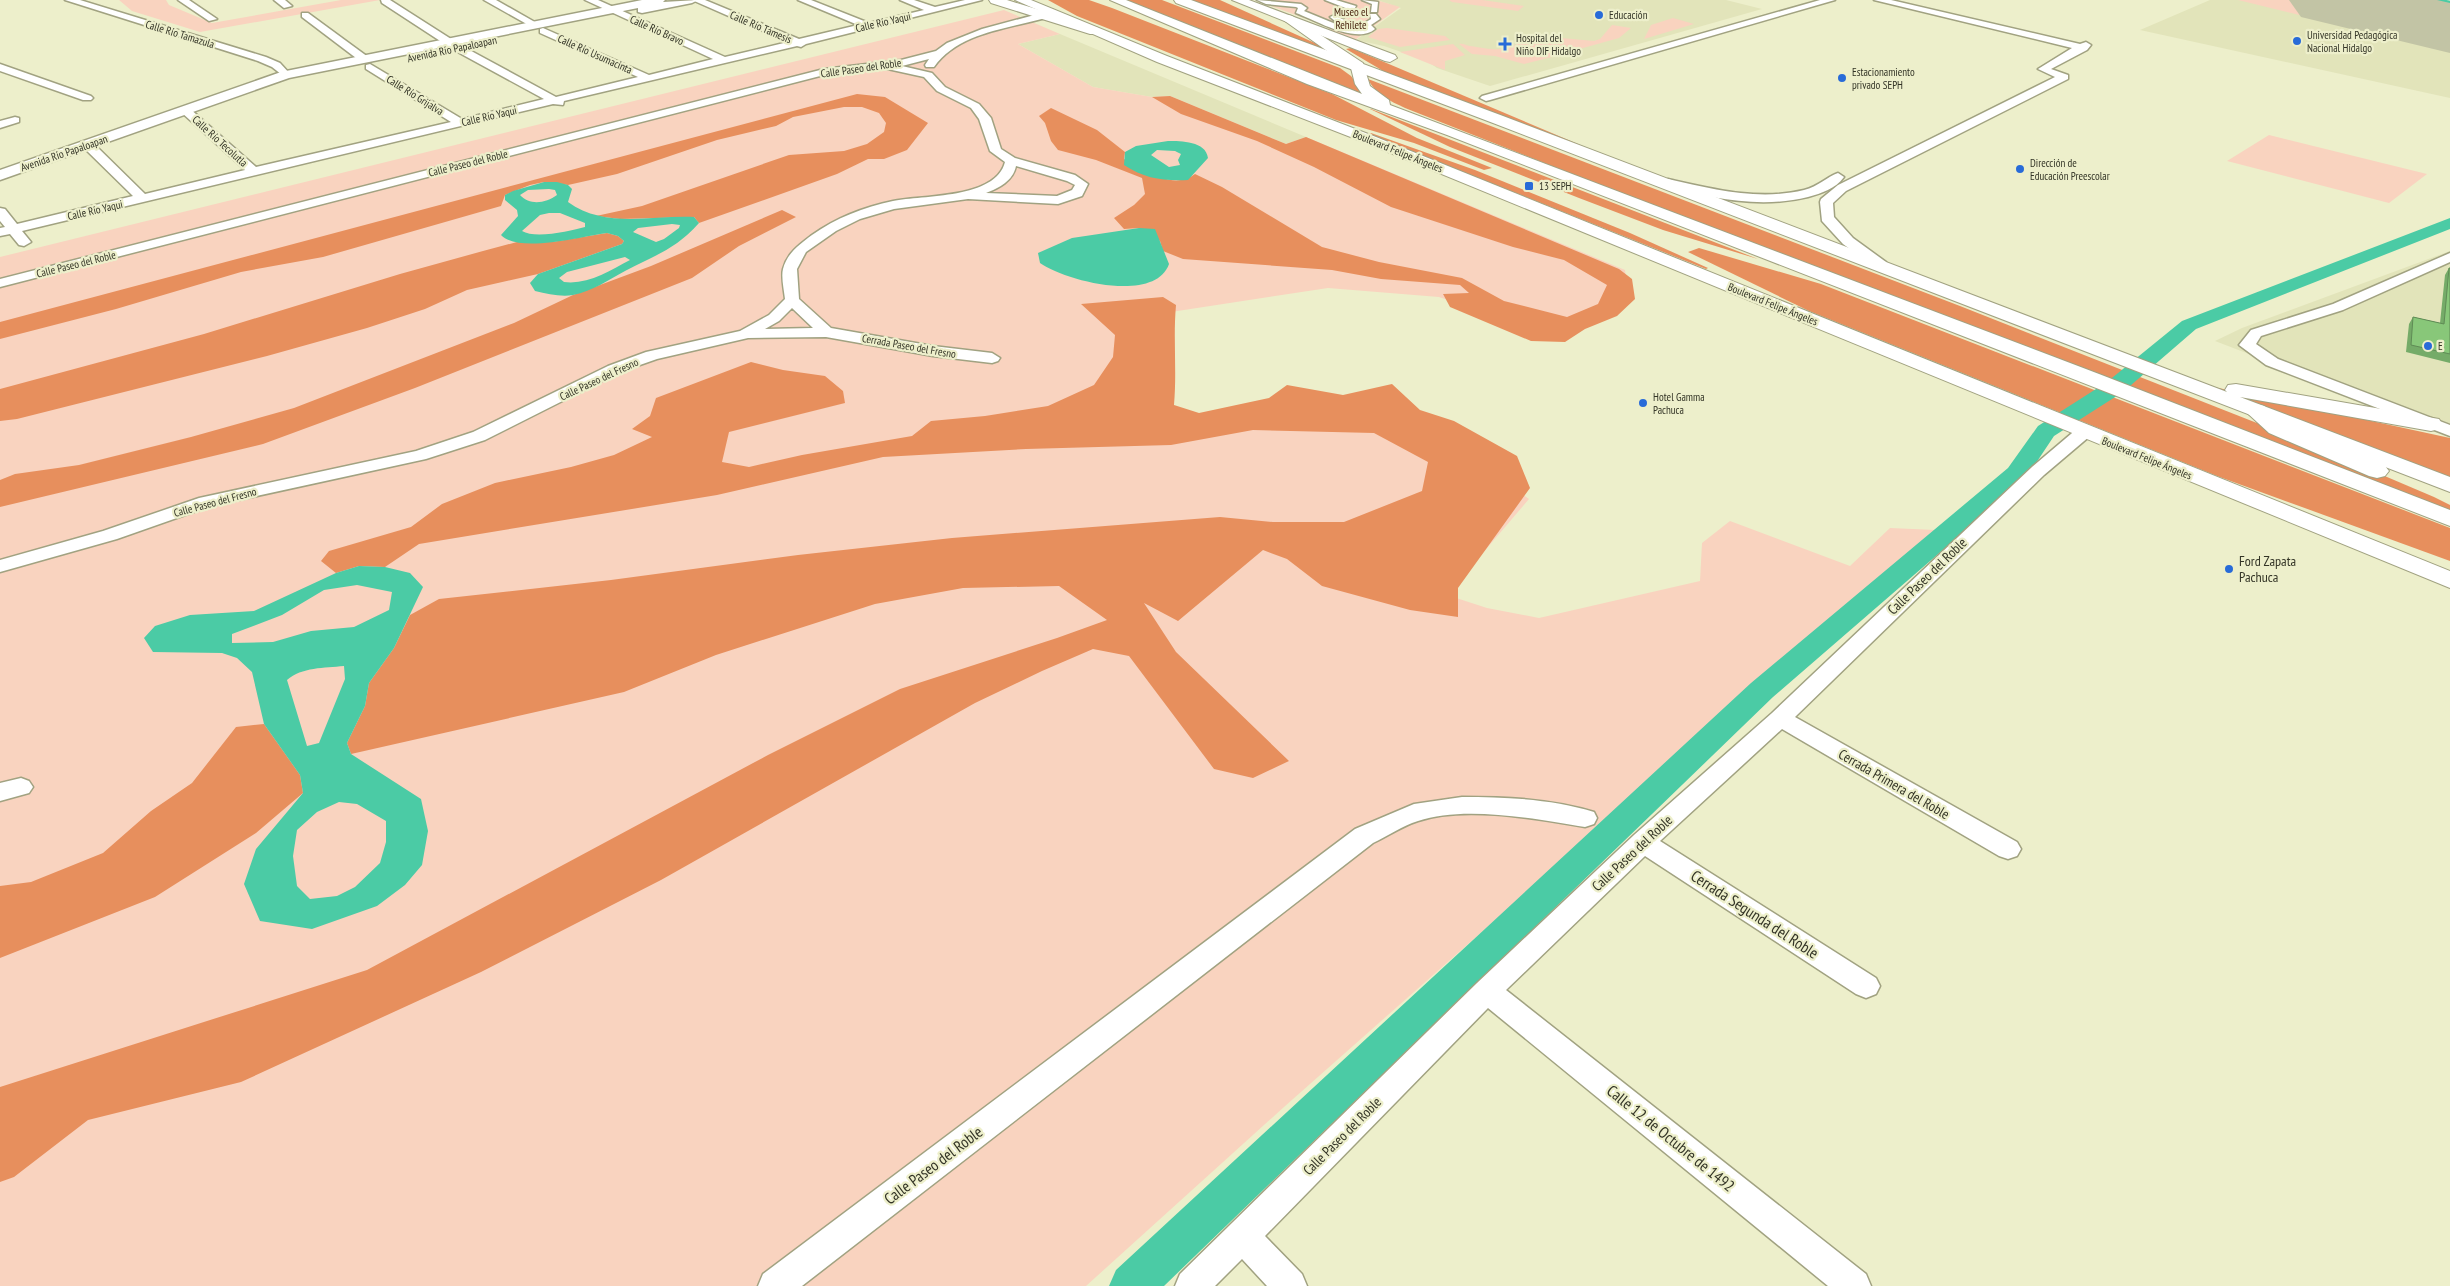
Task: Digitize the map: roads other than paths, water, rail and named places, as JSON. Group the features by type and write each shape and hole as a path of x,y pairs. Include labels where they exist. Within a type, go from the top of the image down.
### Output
{"main road":[{"name":"Boulevard Felipe Ángeles","path":"995,0 1044,13 1094,31 1331,124 2450,580"},
{"name":"Boulevard Felipe Ángeles","path":"1021,0 1044,13"},
{"path":"1116,0 1312,81 1452,132 2092,378 2450,519"},
{"path":"1180,0 1641,173 2123,361 2450,484"},
{"path":"1238,0 1400,63"},
{"path":"1288,19 1358,66"},
{"path":"1358,66 1359,82 1368,93 1382,102 1438,124 1452,132"},
{"path":"1482,96 1508,106"},
{"path":"1525,114 1601,150 1641,173"},
{"path":"2173,379 2441,428"},
{"path":"2256,411 2277,428 2450,502"}],"street":[{"path":"73,1 86,0"},
{"path":"183,0 212,19"},
{"name":"Calle Río Usumacinta","path":"489,0 539,28 648,78"},
{"name":"Calle Río Bravo","path":"590,0 723,60"},
{"name":"Avenida Río Papaloapan","path":"616,12 659,0"},
{"name":"Avenida Río Papaloapan","path":"213,101 367,63 616,12 692,0"},
{"name":"Calle Río Támesis","path":"696,0 818,50"},
{"path":"802,0 869,26"},
{"path":"905,0 934,10"},
{"name":"Calle Río Yaqui","path":"6,231 977,0"},
{"path":"1261,0 1271,4 1307,4"},
{"path":"1366,0 1376,3 1369,13"},
{"path":"1482,96 1830,0"},
{"path":"1878,0 2087,45"},
{"path":"1904,0 2087,45"},
{"name":"Calle Río Tamazula","path":"73,1 262,58 276,65 286,75"},
{"path":"385,1 454,45 572,108"},
{"path":"1324,3 1353,8 1348,13 1334,17 1346,24 1348,30 1369,31 1371,29 1367,24 1376,18 1369,13"},
{"path":"1298,5 1303,8 1299,11 1356,36"},
{"path":"928,75 932,60 938,53 965,39 1044,13"},
{"path":"1369,13 1383,13"},
{"name":"Calle Río Grijalva","path":"305,14 367,63 461,123"},
{"path":"1880,265 1848,241 1827,218 1826,202 1842,188 2064,77 2043,68 2087,45"},
{"name":"Calle Paseo del Roble","path":"0,283 824,72 911,61 938,53"},
{"name":"Avenida Río Papaloapan","path":"0,175 213,101 259,83 286,75 367,63"},
{"path":"826,332 792,300 790,269 800,250 831,228 855,216 893,205 969,195 1058,200 1077,193 1082,184 1071,178 1011,161 996,151 989,135 985,118 975,106 941,89 928,75 882,65"},
{"path":"0,66 87,98"},
{"path":"1865,162 1979,109 1992,112"},
{"name":"Calle Río Tecolutla","path":"185,110 254,172"},
{"path":"0,125 16,120"},
{"path":"88,145 142,198"},
{"path":"969,195 992,186 1008,174 1011,161"},
{"path":"1664,182 1738,198 1770,201 1815,192 1827,186 1847,170"},
{"path":"0,212 6,231 24,242"},
{"path":"2441,428 2272,362 2246,345 2256,333 2338,307 2450,257"},
{"name":"Calle Paseo del Fresno","path":"0,566 101,537 206,502 420,455 462,442 479,436 614,369 637,360 745,334 774,318 792,300"},
{"name":"Cerrada Paseo del Fresno","path":"745,334 826,332 933,351 992,358"},
{"name":"Calle Paseo del Roble","path":"1192,1286 1487,991 1643,842 1780,718 2038,470 2077,429"},
{"name":"Cerrada Primera del Roble","path":"1780,718 2008,849"},
{"name":"Calle Paseo del Roble","path":"775,1286 1364,836 1420,812 1477,804 1529,809 1585,818"},
{"name":"Cerrada Segunda del Roble","path":"1643,842 1866,986"},
{"name":"Calle 12 de Octubre de 1492","path":"1487,991 1854,1286"},
{"path":"1243,1236 1290,1286"}],"waterway":[{"path":"2435,0 2450,3"},
{"path":"1132,1286 1762,690 2017,473 2046,431 2115,387 2189,325 2450,223"}],"place":[{"name":"Educación","path":"1599,15"},
{"name":"Universidad Pedagógica Nacional Hidalgo","path":"2297,41"},
{"name":"Hospital del Niño DIF Hidalgo","path":"1505,44"},
{"name":"Estacionamiento privado SEPH","path":"1842,78"},
{"name":"Dirección de Educación Preescolar","path":"2020,169"},
{"name":"13 SEPH","path":"1529,186"},
{"name":"E","path":"2428,346"},
{"name":"Hotel Gamma Pachuca","path":"1643,403"},
{"name":"Ford Zapata Pachuca","path":"2229,569"}],"park label":[{"name":"Museo el Rehilete","path":"1351,18"}]}
